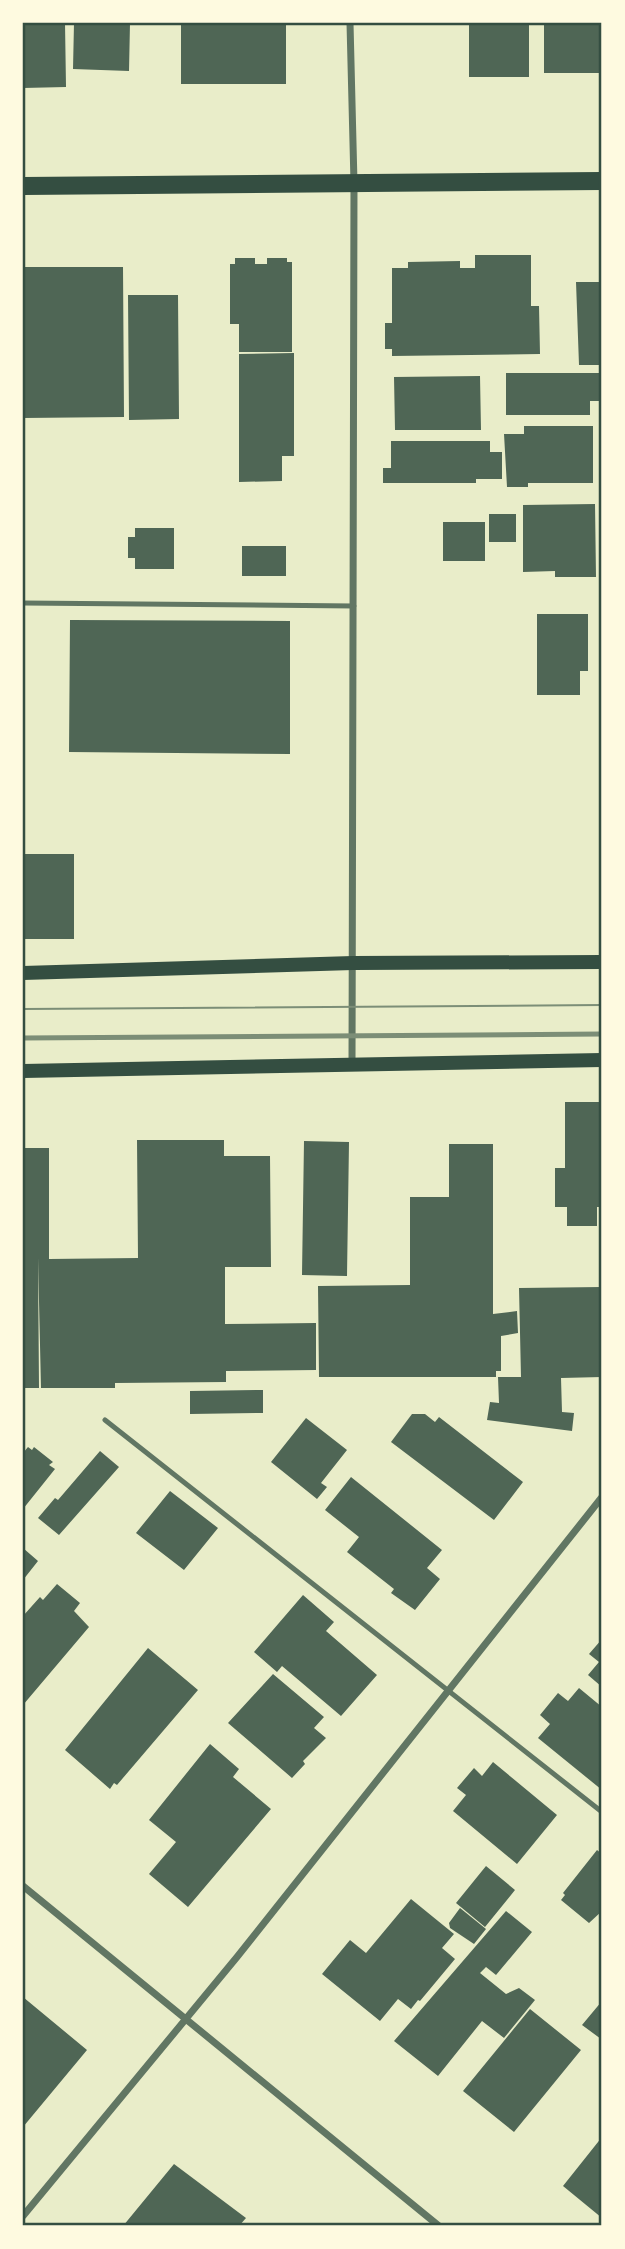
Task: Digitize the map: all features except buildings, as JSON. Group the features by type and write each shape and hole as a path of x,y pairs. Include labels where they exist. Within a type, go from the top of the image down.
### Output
{"main road":[{"path":"23,186 602,181"},
{"path":"23,973 354,963 602,962"},
{"path":"23,1071 352,1067 602,1060"}],"street":[{"path":"350,23 354,183 352,1067"},
{"path":"23,2216 186,2020 602,1497"},
{"path":"23,1886 439,2226"}],"lane":[{"path":"23,603 354,606"},
{"path":"105,1420 451,1690 602,1812"}],"tram line":[{"path":"23,1009 602,1005"}],"railway":[{"path":"23,1038 602,1034"}]}
